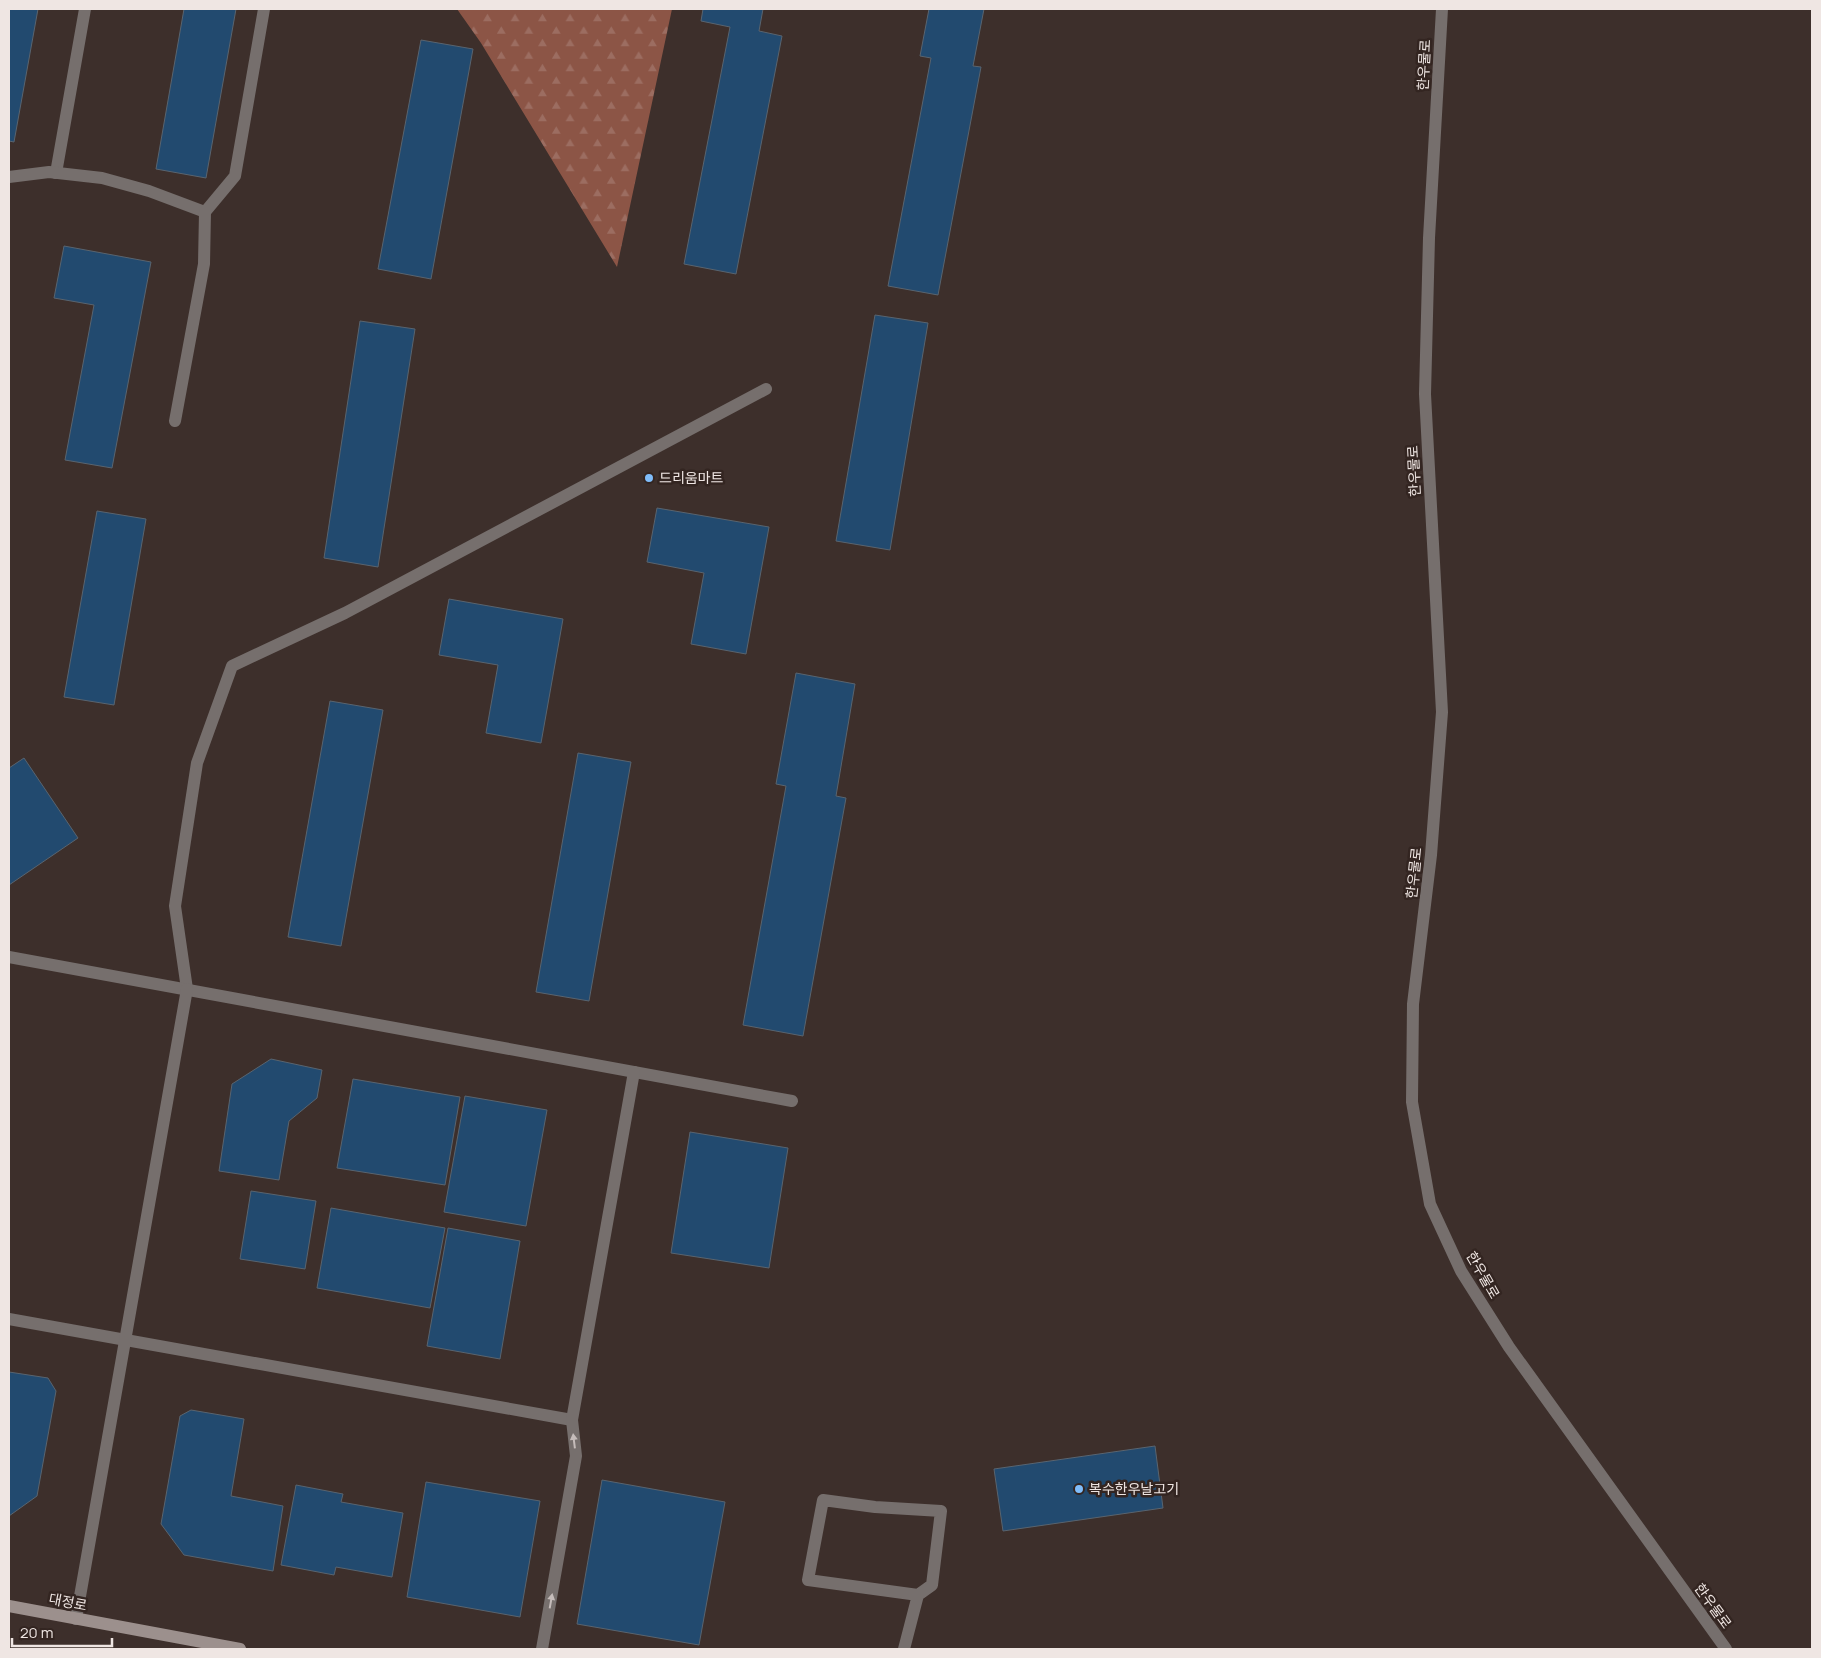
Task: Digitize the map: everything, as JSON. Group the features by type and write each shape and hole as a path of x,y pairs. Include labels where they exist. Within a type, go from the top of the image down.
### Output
{"street":[{"path":"56,173 85,9"},
{"path":"175,421 204,264 205,212 235,176 264,9"},
{"name":"한우물로","path":"1442,9 1430,238 1425,394 1442,712 1431,855 1413,1004 1412,1102 1430,1204 1461,1271 1509,1347 1726,1649"},
{"path":"9,177 56,173 102,178 149,191 205,212"},
{"path":"76,1619 186,989 175,906 197,763 232,666 345,612 766,388"},
{"path":"9,957 792,1101"},
{"path":"542,1649 576,1456 572,1420 634,1072"},
{"path":"9,1318 572,1420"},
{"path":"904,1649 918,1595 932,1585 941,1510 874,1507 822,1500 808,1580 918,1595"},
{"name":"대정로","path":"9,1606 240,1649"}],"green space":[{"path":"457,9 672,9 617,267 481,43"}],"building":[{"path":"9,9 38,9 14,142 9,141"},
{"path":"184,9 236,9 206,178 156,169"},
{"path":"703,9 763,9 759,31 782,36 736,274 684,264 730,27 701,21"},
{"path":"929,9 984,9 973,66 981,67 938,295 888,286 931,58 920,56"},
{"path":"421,40 473,49 431,279 378,269"},
{"path":"64,246 151,262 112,468 65,460 94,305 54,298"},
{"path":"875,315 928,323 890,550 836,541"},
{"path":"360,321 415,329 378,567 324,558"},
{"path":"657,508 769,527 746,654 691,644 704,573 647,562"},
{"path":"97,511 146,519 114,705 64,697"},
{"path":"449,599 563,619 541,743 486,733 498,665 439,655"},
{"path":"796,673 855,684 836,796 846,798 803,1036 743,1025 786,786 776,784"},
{"path":"330,701 383,710 341,946 288,937"},
{"path":"578,753 631,762 589,1001 536,992"},
{"path":"24,758 78,838 9,885 9,768"},
{"path":"271,1059 322,1070 317,1098 289,1121 279,1180 219,1171 232,1084"},
{"path":"353,1079 460,1097 445,1185 337,1168"},
{"path":"465,1096 547,1110 526,1226 444,1212"},
{"path":"690,1132 788,1148 769,1268 671,1253"},
{"path":"251,1191 316,1201 305,1269 240,1259"},
{"path":"331,1208 445,1228 430,1308 317,1288"},
{"path":"448,1228 520,1241 500,1359 427,1346"},
{"path":"9,1372 48,1378 56,1391 37,1496 9,1516"},
{"path":"191,1410 244,1419 231,1496 283,1506 273,1571 184,1555 161,1524 180,1416"},
{"name":"복수한우날고기","path":"1155,1446 1163,1508 1003,1531 994,1469"},
{"path":"602,1480 725,1502 699,1645 577,1624"},
{"path":"426,1482 540,1501 520,1617 407,1597"},
{"path":"296,1485 343,1494 341,1502 403,1513 392,1577 336,1567 334,1575 281,1565"}],"place":[{"name":"드리움마트","path":"649,478"},
{"name":"복수한우날고기","path":"1079,1489"}]}
